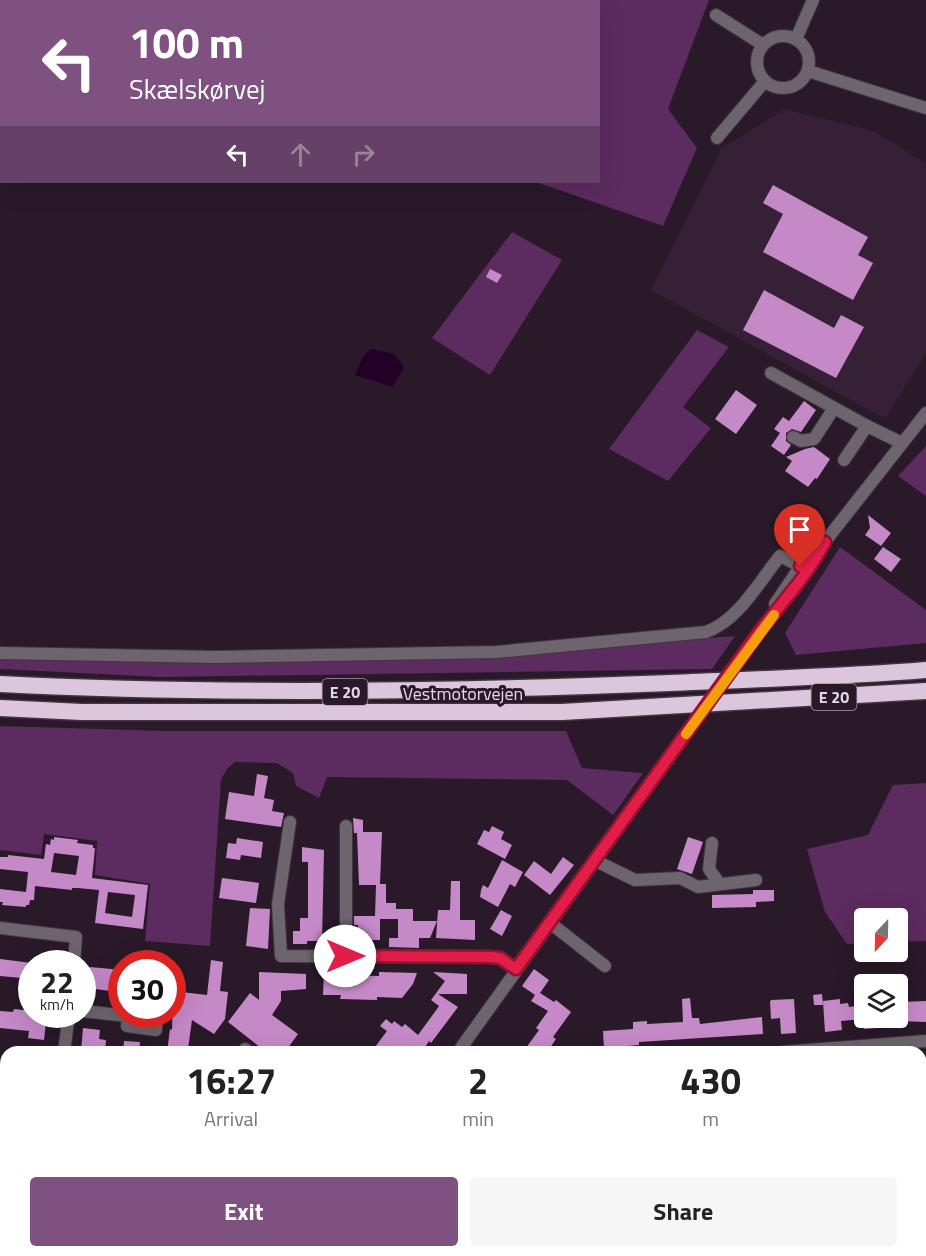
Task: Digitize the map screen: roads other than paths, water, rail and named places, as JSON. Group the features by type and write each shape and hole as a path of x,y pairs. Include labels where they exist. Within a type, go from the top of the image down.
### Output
{"highway":[{"path":"830,676 889,664 926,661"},
{"name":"Vestmotorvejen","path":"0,684 89,688 328,692 564,687 926,670"},
{"name":"Vestmotorvejen","path":"0,708 82,712 562,712 926,691"}],"street":[{"path":"796,39 813,0"},
{"path":"716,15 763,45"},
{"path":"778,36 796,39 808,53 808,71 801,81 789,87 776,87 765,81 757,66 758,55 763,45 778,36"},
{"path":"808,71 926,108"},
{"path":"717,138 765,81"},
{"path":"771,373 902,443"},
{"path":"793,437 801,441 814,439 834,408"},
{"path":"763,628 775,603 800,566 825,542 926,413"},
{"path":"844,460 867,426"},
{"path":"462,1046 617,828 763,628 796,587 825,542"},
{"path":"0,653 215,657 496,652 706,632 722,625 734,615 780,556 800,566"},
{"path":"291,822 278,904 281,956 491,957 500,958 516,969"},
{"path":"345,956 346,826"},
{"path":"712,843 709,869 719,883"},
{"path":"594,860 635,880 680,878 698,887 756,880"},
{"path":"549,922 605,966"},
{"path":"0,928 76,937 75,950"},
{"path":"65,1046 67,1028"},
{"path":"861,1046 926,1041"}]}
